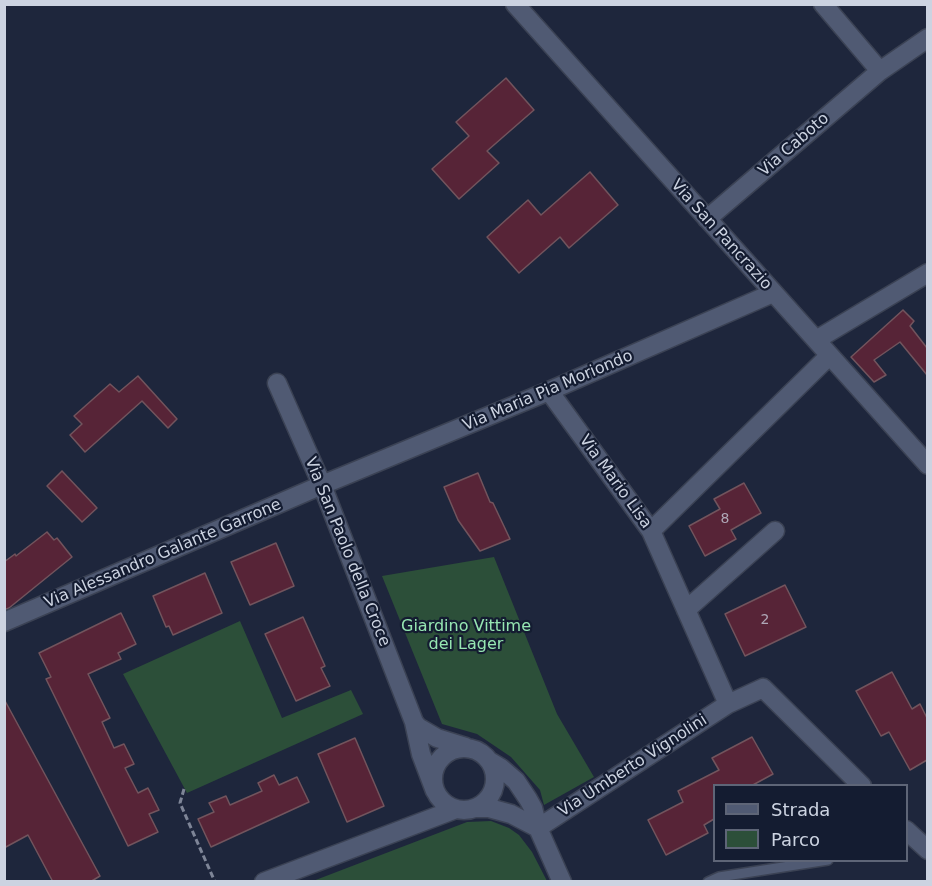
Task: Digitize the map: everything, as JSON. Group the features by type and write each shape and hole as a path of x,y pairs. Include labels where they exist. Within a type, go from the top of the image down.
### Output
{"street":[{"name":"Via San Pancrazio","path":"515,4 927,465"},
{"path":"823,4 880,71"},
{"name":"Via Caboto","path":"707,219 880,71 927,38"},
{"path":"816,340 927,273"},
{"name":"Via Maria Pia Moriondo","path":"322,486 549,391 773,293"},
{"path":"651,531 829,356"},
{"name":"Via San Paolo della Croce","path":"277,383 322,486 414,722 421,754 435,791"},
{"name":"Via Mario Lisa","path":"549,391 651,531 728,704"},
{"name":"Via Alessandro Galante Garrone","path":"4,622 322,486"},
{"path":"686,610 775,531"},
{"name":"Via Umberto Vignolini","path":"538,828 728,704 763,688 860,784"},
{"path":"414,722 418,727 437,738 469,747 477,750 485,755 495,771 492,792 486,801 467,810 456,809 447,806 435,791 432,782 433,772 436,763 450,750 469,747"},
{"path":"490,762 510,776 523,789 533,808 538,828 562,882"},
{"path":"477,807 499,810 538,828"},
{"path":"264,882 456,809"},
{"path":"908,832 927,850"}],"lane":[{"path":"708,882 719,877 821,862"}],"path":[{"path":"184,789 180,803 215,882"}],"green space":[{"name":"Giardino Vittime dei Lager","path":"494,557 557,714 594,777 544,805 540,790 511,757 477,734 442,724 382,576"},
{"path":"240,621 282,718 351,690 363,714 187,793 123,674"},
{"path":"491,821 519,835 532,852 547,881 313,881 467,822"}],"building":[{"path":"506,78 534,110 487,151 499,163 459,199 432,169 469,136 456,122"},
{"path":"590,172 618,205 569,248 560,237 519,273 487,237 528,200 541,215"},
{"path":"903,310 914,321 910,326 927,348 927,375 900,342 874,360 886,375 874,382 851,357"},
{"path":"138,376 177,419 168,428 142,401 85,452 70,435 82,424 74,416 110,384 119,392"},
{"path":"62,471 97,508 82,522 47,486"},
{"path":"478,473 490,502 493,503 510,539 480,551 458,520 444,487"},
{"path":"744,483 761,513 731,530 736,539 705,556 689,526 720,509 714,499"},
{"path":"47,532 54,540 57,538 72,557 4,610 4,562 15,554 16,556"},
{"path":"276,543 294,586 250,605 231,562"},
{"path":"205,573 222,613 173,635 169,626 166,627 153,596"},
{"path":"785,585 806,627 745,656 725,614"},
{"path":"121,613 136,644 118,653 121,659 88,674 110,718 102,722 114,748 124,744 134,764 125,768 138,793 148,788 159,810 149,814 158,832 128,846 46,679 51,677 39,653"},
{"path":"303,617 325,666 321,668 330,686 296,701 265,634"},
{"path":"892,672 912,709 920,704 927,718 927,760 910,770 889,732 881,736 856,691"},
{"path":"4,699 100,876 90,882 53,882 28,835 4,848"},
{"path":"752,737 773,774 755,784 713,784 713,820 704,825 708,833 666,855 648,820 683,802 678,791 719,770 712,758"},
{"path":"355,738 384,806 347,822 318,754"},
{"path":"274,775 279,785 297,777 309,802 211,847 198,819 214,812 209,803 226,796 230,805 262,791 258,783"}]}
